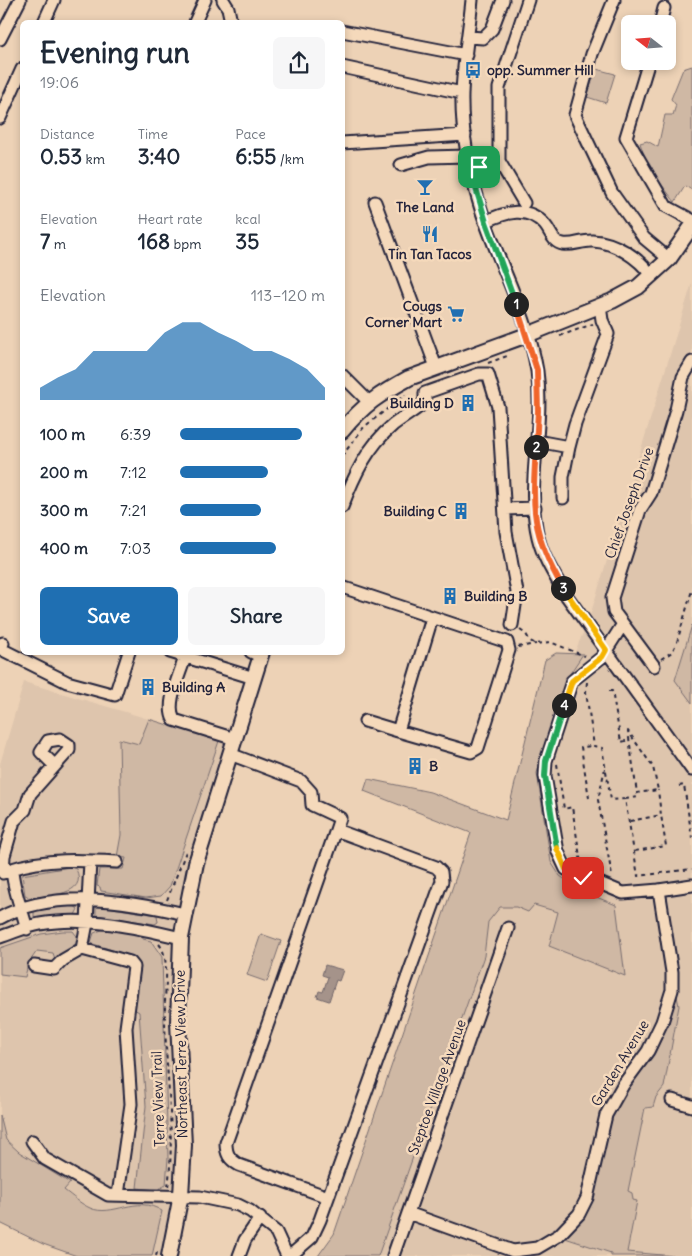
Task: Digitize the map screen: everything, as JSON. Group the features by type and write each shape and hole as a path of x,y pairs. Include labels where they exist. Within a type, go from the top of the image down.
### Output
{"main road":[{"path":"345,428 369,402 387,388 436,367 527,335 600,306 638,286 669,259 692,226"},
{"name":"Northeast Terre View Drive","path":"169,1256 174,1196 184,1145 178,1004 181,938 196,863 254,678 257,655"}],"street":[{"path":"0,39 20,0"},
{"path":"45,20 54,0"},
{"path":"195,20 205,0"},
{"path":"223,0 228,8 231,20"},
{"path":"472,0 462,92 465,135 472,175 486,222 527,335 538,380 534,489 538,538 548,564 566,594 692,770"},
{"path":"469,37 483,38 492,30 503,0"},
{"path":"524,203 499,161 499,88 528,0"},
{"path":"614,0 592,54 575,115 612,193 644,238 669,259"},
{"path":"662,15 664,8"},
{"path":"345,32 466,55"},
{"path":"345,68 462,92"},
{"path":"646,70 626,137 666,206 692,220"},
{"path":"0,118 20,73"},
{"path":"345,143 465,135"},
{"path":"401,165 430,158 468,156"},
{"path":"472,175 479,167 499,161"},
{"path":"375,202 436,367"},
{"path":"486,222 504,213 516,211 531,215 544,224 553,238 561,244 576,244 592,240 610,245 627,253 645,266 651,275"},
{"path":"563,498 563,477 575,424 608,334 602,320 600,306"},
{"name":"Chief Joseph Drive","path":"654,666 614,612 612,598 640,510 651,493 676,410 683,377 692,362"},
{"path":"345,500 365,456 392,426 425,402 425,393 418,374"},
{"path":"425,393 480,374 489,375 499,415 506,532 517,592 512,625"},
{"path":"345,377 369,402"},
{"path":"537,441 569,447"},
{"path":"505,509 535,508"},
{"path":"345,589 503,639 508,646 475,751 467,752 365,721"},
{"path":"398,731 432,618"},
{"path":"623,624 602,657 580,672 572,681 546,761 545,776 560,859 566,869 583,878 615,891 629,894 692,885"},
{"path":"3,643 1,649 66,682 115,695 128,655"},
{"path":"179,655 254,678"},
{"path":"185,657 171,704 170,713 174,720 235,739"},
{"path":"230,754 301,781 311,792 312,805 340,818 226,1143 226,1152 231,1160 239,1165 328,1197"},
{"path":"55,766 30,794 26,810 14,821 4,856 3,873 25,865 51,862 117,862"},
{"path":"290,1256 312,1238 442,876 436,867 336,830"},
{"path":"82,949 87,923 90,861"},
{"path":"12,870 17,897 22,907 27,929"},
{"name":"Garden Avenue","path":"408,1213 496,1246 520,1251 544,1245 572,1222 587,1198 606,1114 623,1085 648,1051 669,1007 673,981 659,890"},
{"path":"0,918 22,907 74,900 165,909 185,914"},
{"path":"0,937 39,924 87,923 128,926 181,938"},
{"name":"Steptoe Village Avenue","path":"393,1256 508,928"},
{"path":"34,966 54,969 63,960 82,949 130,962 134,967 126,1028 131,1104 118,1195"},
{"path":"672,1100 692,1106"},
{"path":"32,1141 45,1159 108,1195 174,1196 227,1201 244,1208 260,1218 276,1232 287,1256"},
{"path":"239,1256 245,1240 260,1218"}],"path":[{"path":"654,666 672,652 692,590"},
{"path":"512,625 536,644"},
{"path":"508,646 524,648 550,642 583,654 592,664"},
{"path":"580,672 588,683 586,692 594,746"},
{"path":"609,692 612,691 621,742 630,740"},
{"path":"612,712 616,711"},
{"path":"614,723 618,722"},
{"path":"589,798 581,747 594,746 602,748 611,800 638,797 634,787 635,775 628,731 653,767 666,846 634,851"},
{"path":"616,733 620,732"},
{"path":"604,756 608,755"},
{"path":"557,762 564,809 572,807 583,878"},
{"path":"629,766 633,765"},
{"path":"606,768 610,769"},
{"path":"606,768 598,800 615,891"},
{"path":"580,770 584,769"},
{"path":"631,776 635,775"},
{"path":"581,779 586,778"},
{"path":"607,778 612,778"},
{"path":"679,786 684,785 686,813 692,836"},
{"path":"583,788 587,787"},
{"path":"610,791 614,790"},
{"path":"637,793 658,790"},
{"path":"625,799 638,876 692,868"},
{"path":"629,821 661,815"},
{"path":"688,835 692,836"},
{"path":"168,892 190,841"},
{"name":"Terre View Trail","path":"158,943 162,947 165,962 164,1016 170,1157 174,1196"},
{"path":"156,1256 159,1243"}],"shaded area":[{"path":"692,66 692,190 685,186 675,202 650,167 640,143 647,141 658,147 665,115 673,115 676,105 671,99 683,69"},
{"path":"596,69 615,74 606,103 587,97"},
{"path":"692,283 692,1256 318,1256 334,1234 454,887 476,816 520,830 559,689 589,619"},
{"path":"692,625 692,703 675,680"},
{"path":"556,653 583,654 567,678 537,773 551,862 560,876 584,892 616,905 625,976 549,946 558,912 534,905 528,912 516,907 500,907 488,922 484,956 378,1256 318,1256 334,1234 471,833 364,791 368,779 430,792 506,820 545,660"},
{"path":"24,682 233,744 185,914 184,1145 169,1256 77,1256 43,1244 0,1223 0,764"},
{"path":"149,719 219,741 170,886 161,896 146,898 101,891 100,887 97,886 99,869 123,869 126,858 117,857 121,835 119,739 139,744"},
{"path":"70,867 76,869 78,878 77,884 72,889 56,895 31,898 25,895 22,875"},
{"path":"73,905 78,909 75,915 34,920 34,911"},
{"path":"96,907 157,915 158,922 155,924 96,915"},
{"path":"104,929 143,935 143,939 151,941 162,957 168,1158 166,1185 157,1190 137,1188 146,1106 139,1012 134,1009 139,963 132,956 93,944 91,942 94,933"},
{"path":"73,931 79,939 78,942 55,959 53,953 37,951 28,964 25,977 0,974 0,948 41,934"},
{"path":"261,934 281,941 267,982 247,975"},
{"path":"325,965 343,970 339,981 336,980 329,1001 317,997 319,991 323,992 328,977 322,975"},
{"path":"677,996 679,1006 664,1087 656,1097 653,1107 645,1108 628,1191 632,1193 633,1200 637,1201 627,1252 675,1256 611,1256 611,1253 565,1238 579,1222 593,1196 615,1106 655,1053 668,1024"},
{"path":"0,1115 6,1140 19,1152 70,1183 64,1190 83,1204 99,1210 143,1205 152,1206 162,1211 152,1256 77,1256 43,1244 0,1223"}],"place":[{"name":"opp. Summer Hill","path":"473,70"},
{"name":"The Land","path":"425,187"},
{"name":"Tin Tan Tacos","path":"430,234"},
{"name":"Cougs Corner Mart","path":"456,314"},
{"name":"Building D","path":"468,403"},
{"name":"Building C","path":"461,511"},
{"name":"Building B","path":"450,596"},
{"name":"Building A","path":"148,687"},
{"name":"B","path":"415,766"}],"route":[{"path":"479,167 472,175 480,207 527,335 537,370 538,411 534,489 538,538 548,564 566,594 606,650 602,657 580,672 572,681 546,761 545,776 560,859 566,869 583,878"}]}
